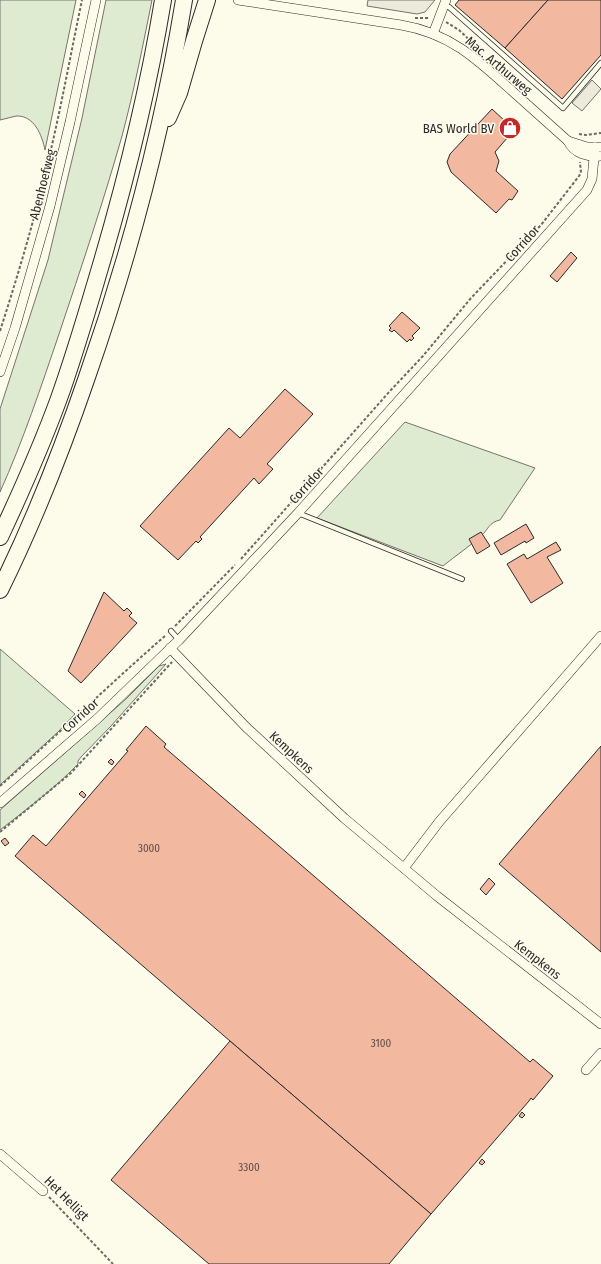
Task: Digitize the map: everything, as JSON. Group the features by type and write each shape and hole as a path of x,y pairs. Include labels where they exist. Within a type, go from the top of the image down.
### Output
{"highway":[{"path":"0,537 58,401 78,340 115,218 138,130 156,43 162,3"},
{"path":"0,590 34,515 67,434 105,326 157,141 183,4"},
{"path":"157,141 179,93 206,6"}],"street":[{"name":"Abenhoefweg","path":"0,372 17,321 50,206 70,122 96,0"},
{"name":"Mac. Arthurweg","path":"238,0 401,25 417,28 446,39 466,51 568,141 598,152"},
{"path":"433,34 445,3"},
{"name":"Corridor","path":"0,802 97,719 179,640 298,513 586,190 592,178 598,152"},
{"path":"404,868 439,822 601,636"},
{"name":"Kempkens","path":"170,648 246,728 344,818 437,896 601,1024"},
{"path":"586,1070 601,1053"},
{"name":"Het Helligt","path":"0,1154 43,1191"}],"lane":[{"path":"445,3 563,108 601,63"},
{"path":"298,513 462,579"},
{"path":"171,631 179,640"}],"path":[{"name":"Abenhoefweg","path":"0,332 47,169 69,70 82,0"},
{"path":"586,135 601,133"},
{"name":"Corridor","path":"0,786 65,728 126,669 171,631 257,541 423,356 471,298 540,225 579,176 580,158"},
{"path":"0,832 71,773 178,656"},
{"name":"Het Helligt","path":"43,1191 112,1264"}],"green space":[{"path":"0,0 76,0 45,150 39,132 28,119 16,116 0,120"},
{"path":"106,0 152,0 122,136 107,186 38,394 0,492 0,409 48,260 82,118"},
{"path":"405,422 535,468 500,520 493,522 483,534 443,566 317,518"},
{"path":"0,649 75,714 58,732 0,785"},
{"path":"166,664 111,726 81,757 78,764 69,773 0,830 0,810 126,699 159,666"}],"shaded area":[{"path":"368,0 435,0 425,12 417,14 367,6"},
{"path":"592,80 601,89 582,111 572,103"}],"building":[{"path":"459,0 548,0 505,48 455,5"},
{"path":"548,0 601,0 601,55 562,99 505,48"},
{"path":"492,109 506,122 508,121 515,129 495,152 499,161 496,171 518,191 512,200 509,199 496,213 451,172 447,162 450,154"},
{"path":"571,252 577,258 557,282 550,276"},
{"path":"402,312 420,328 412,336 414,338 407,342 394,330 392,332 389,330 391,328 389,326"},
{"path":"285,389 313,414 267,464 273,469 259,484 254,478 200,537 202,539 198,543 196,541 178,560 140,526 229,428 240,438"},
{"path":"526,524 534,538 526,543 525,541 501,555 494,543"},
{"path":"481,532 490,546 477,554 469,539"},
{"path":"556,542 561,550 547,557 563,583 531,603 507,564 524,554 527,559"},
{"path":"104,592 124,611 127,608 132,613 129,616 137,623 81,683 68,671"},
{"path":"146,726 166,744 164,747 530,1062 533,1059 553,1076 533,1100 531,1098 431,1214 15,856 33,835 46,846 128,751 126,750"},
{"path":"601,746 601,952 499,864"},
{"path":"111,759 114,762 112,765 108,762"},
{"path":"82,791 86,795 84,798 79,794"},
{"path":"5,838 9,843 5,846 1,841"},
{"path":"489,878 495,884 486,895 480,889"},
{"path":"230,1041 431,1214 389,1264 209,1264 111,1180"},
{"path":"522,1112 525,1115 522,1118 519,1116"},
{"path":"482,1159 485,1162 482,1165 479,1163"}],"place":[{"name":"BAS World BV","path":"510,128"}]}
